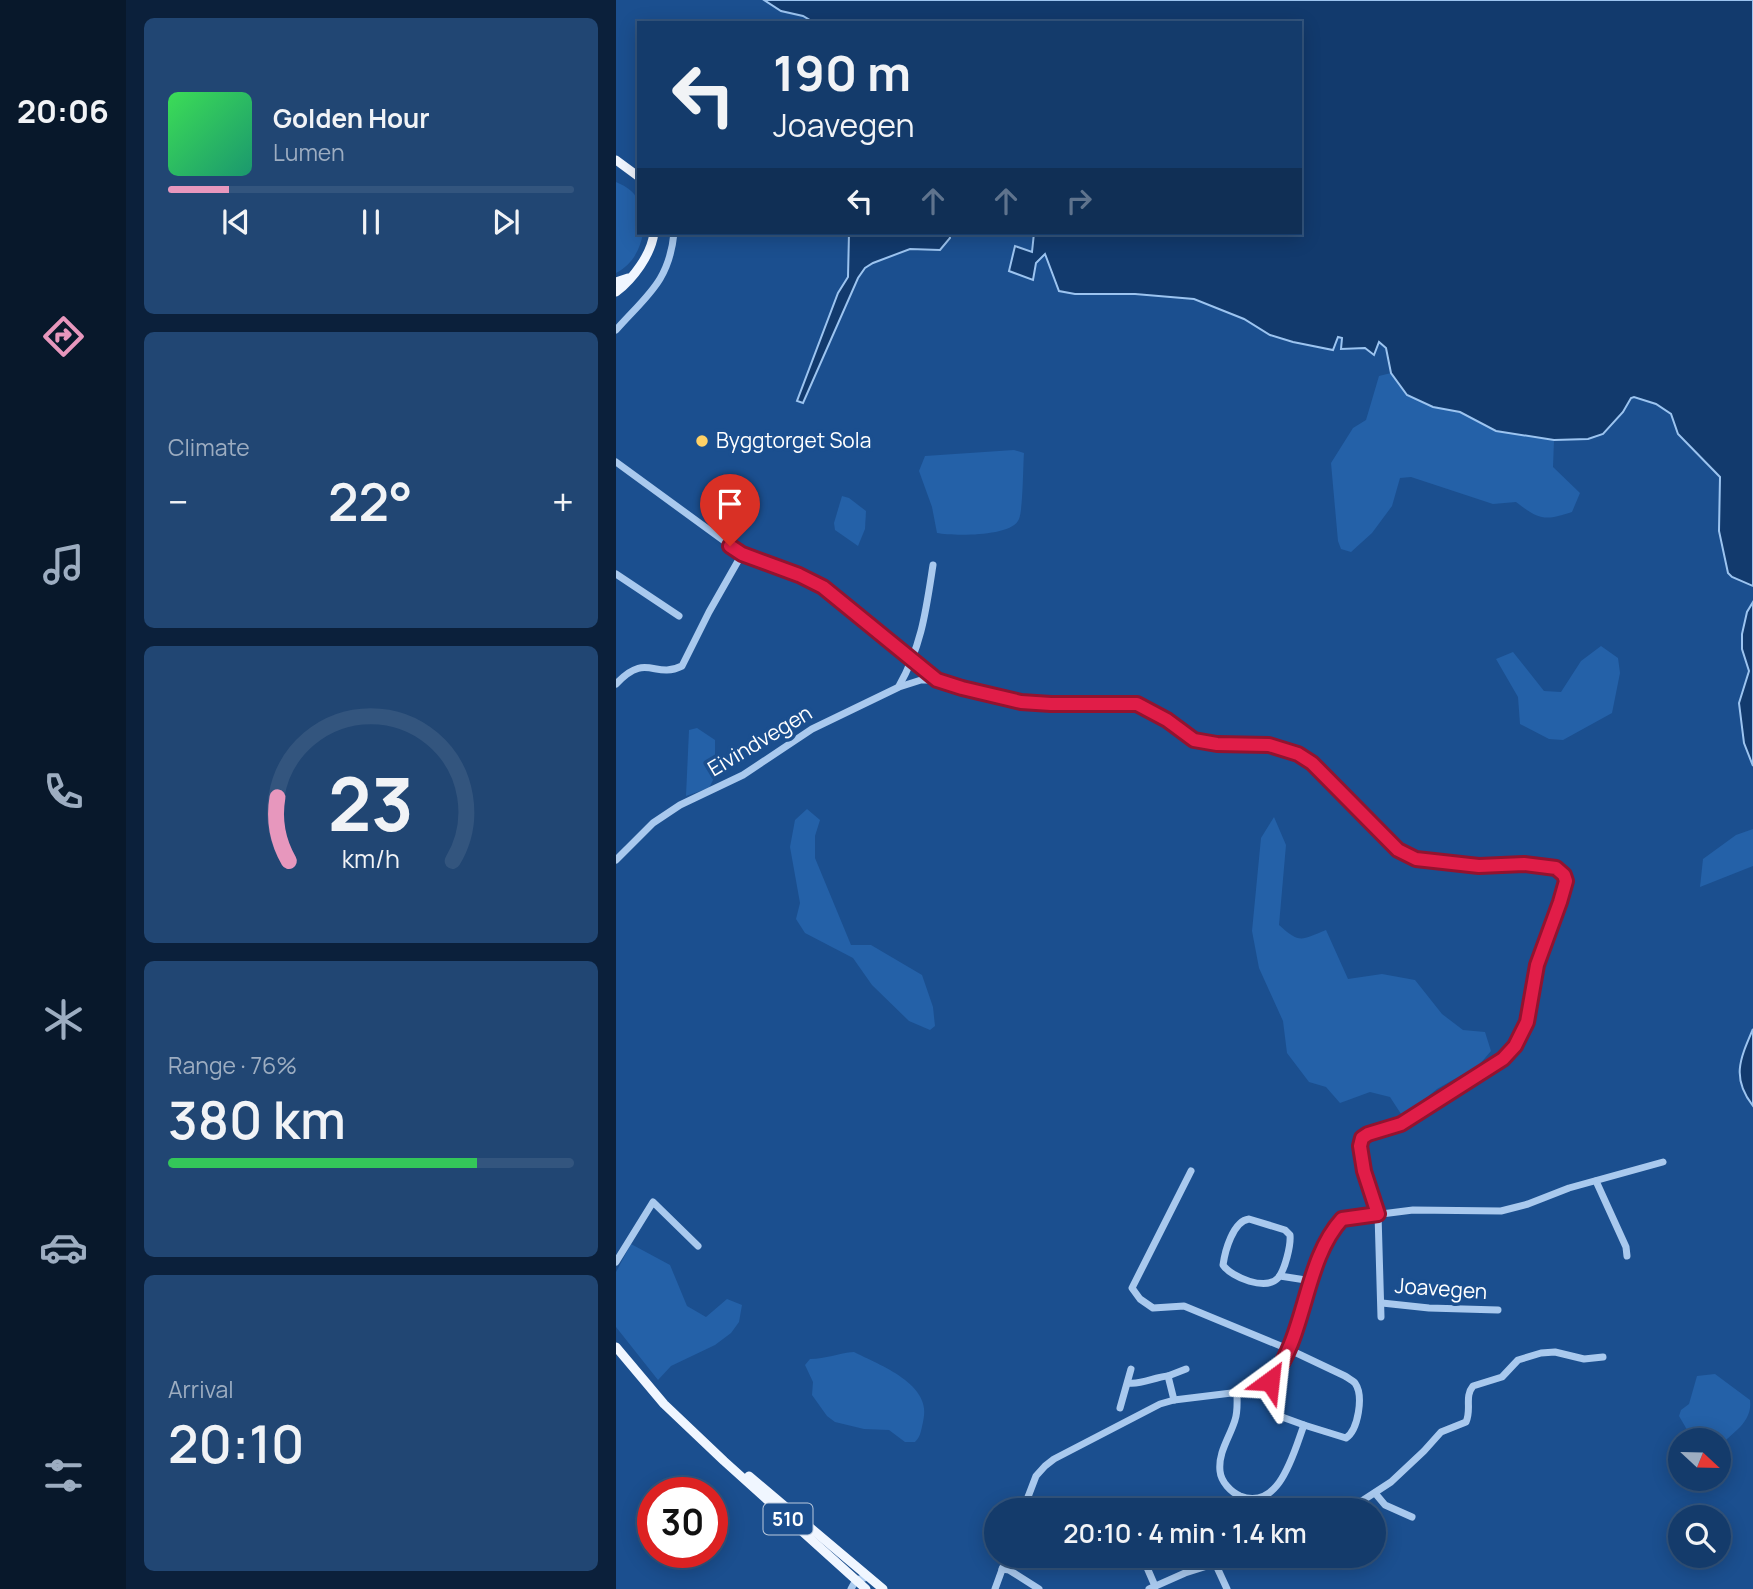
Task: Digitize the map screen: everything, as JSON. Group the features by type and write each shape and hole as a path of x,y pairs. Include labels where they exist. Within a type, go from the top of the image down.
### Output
{"main road":[{"path":"616,160 637,176"},
{"path":"616,292 646,257 653,235"},
{"path":"616,282 628,278"},
{"name":"510","path":"616,1347 664,1404 712,1448 883,1589"},
{"name":"510","path":"712,1448 864,1588"}],"street":[{"path":"616,330 661,280 671,259 674,235"},
{"name":"Joavegen","path":"616,462 742,554 823,587 937,680 1021,702 1137,704 1167,720 1194,740 1279,748 1298,754 1312,763 1398,850 1416,859 1479,866 1524,864 1556,868 1564,875 1566,881 1560,902 1537,965 1527,1022 1515,1046 1503,1059 1401,1124 1362,1138 1360,1146 1364,1171 1378,1214 1381,1317"},
{"path":"616,684 627,672 642,666 669,670 682,666 742,554"},
{"path":"899,687 914,659 933,565"},
{"path":"616,574 679,616"},
{"name":"Eivindvegen","path":"616,860 653,823 680,805 743,775 812,729 899,687 921,680 937,680"},
{"path":"1028,1498 1036,1476 1054,1459 1149,1409 1174,1400 1260,1388 1270,1381 1278,1372 1288,1349 1326,1242 1342,1219 1413,1210 1501,1211 1663,1162"},
{"path":"1191,1171 1132,1288 1140,1299 1153,1308 1184,1306 1345,1376 1353,1381 1357,1388 1357,1415 1350,1436 1338,1437 1282,1417"},
{"path":"1597,1181 1626,1247 1627,1256"},
{"path":"616,1262 653,1202 698,1246"},
{"path":"1242,1220 1284,1230 1290,1235 1291,1241 1280,1276 1275,1281 1258,1282 1228,1273 1223,1265 1224,1256 1242,1220"},
{"path":"1280,1276 1312,1281"},
{"name":"Joavegen","path":"1382,1303 1498,1311"},
{"path":"1367,1498 1441,1432 1466,1422 1469,1417 1468,1397 1474,1386 1502,1377 1518,1360 1541,1353 1555,1352 1584,1359 1603,1357"},
{"path":"1120,1408 1130,1369"},
{"path":"1128,1383 1137,1384 1186,1369"},
{"path":"1168,1376 1174,1400"},
{"path":"1237,1393 1235,1422 1225,1445 1220,1469 1225,1483 1240,1496 1264,1496 1279,1485 1304,1425"},
{"path":"1375,1493 1385,1505 1412,1517"},
{"path":"1146,1568 1152,1588 1200,1568"},
{"path":"1217,1568 1227,1589"},
{"path":"995,1589 1002,1569 1009,1570 1039,1589"},
{"path":"851,1589 856,1580 869,1577"},
{"path":"864,1588 869,1577"}],"shaded area":[{"path":"764,0 1753,0 1753,586 1728,573 1719,531 1720,477 1678,434 1671,414 1656,404 1631,398 1623,412 1603,434 1588,439 1554,440 1496,431 1460,412 1433,407 1407,395 1391,373 1386,348 1379,342 1374,355 1365,348 1341,349 1342,338 1338,337 1333,350 1270,335 1244,319 1194,299 1059,291 1045,254 1036,263 1033,280 1009,271 1015,246 1032,252 1034,235 1302,235 1302,21 812,21 781,11"},
{"path":"616,182 636,196 637,235 642,235 634,256 627,266 616,273"},
{"path":"849,235 949,235 950,238 940,250 910,249 865,268 858,278 803,403 797,401 838,293 848,277"},
{"path":"1391,373 1407,395 1433,407 1460,412 1496,431 1554,440 1553,467 1580,493 1572,512 1555,517 1542,517 1516,502 1493,504 1411,477 1400,478 1392,506 1372,533 1351,552 1341,549 1331,463 1353,428 1366,420 1379,376"},
{"path":"1014,450 1024,453 1020,514 1014,525 981,534 937,533 932,507 919,471 925,456"},
{"path":"842,496 866,511 865,529 858,546 835,530 834,523"},
{"path":"1753,602 1753,766 1744,743 1739,703 1749,671 1742,649 1742,634 1747,612"},
{"path":"1601,646 1618,658 1620,673 1612,713 1563,740 1549,739 1520,724 1518,697 1496,659 1513,652 1544,691 1561,692 1581,661"},
{"path":"697,728 715,740 715,776 709,788 686,796 689,730"},
{"path":"807,809 820,820 815,836 815,858 851,945 871,945 922,975 933,1007 935,1026 930,1030 909,1021 872,985 853,958 805,933 796,919 800,903 790,847 795,820"},
{"path":"1274,817 1286,845 1279,925 1297,938 1326,930 1348,979 1382,974 1415,980 1442,1014 1463,1030 1485,1032 1491,1051 1479,1065 1437,1089 1403,1117 1390,1097 1370,1092 1340,1103 1326,1087 1309,1082 1287,1053 1283,1021 1259,968 1252,931 1261,838"},
{"path":"1753,829 1753,866 1700,887 1703,859 1736,835"},
{"path":"1753,1029 1753,1106 1742,1086 1740,1068"},
{"path":"631,1244 670,1265 687,1306 706,1317 727,1299 742,1305 739,1322 731,1333 715,1345 671,1366 658,1380 616,1327 616,1272"},
{"path":"854,1352 902,1378 920,1397 924,1409 923,1422 915,1442 905,1442 889,1430 864,1429 835,1422 827,1416 812,1395 813,1382 805,1365 810,1359"},
{"path":"1715,1374 1750,1400 1745,1421 1731,1436 1731,1428 1686,1428 1679,1416 1681,1410 1689,1404 1697,1376"}],"place":[{"name":"Byggtorget Sola","path":"702,441"}],"route":[{"path":"730,546 742,554 823,587 937,680 1021,702 1137,704 1167,720 1194,740 1217,744 1269,745 1298,754 1312,763 1398,850 1416,859 1479,866 1524,864 1556,868 1564,875 1566,881 1560,902 1537,965 1527,1022 1515,1046 1503,1059 1441,1096 1401,1124 1362,1138 1360,1146 1364,1171 1378,1214 1342,1219 1336,1226 1326,1242 1288,1349 1278,1372 1270,1381"}]}
